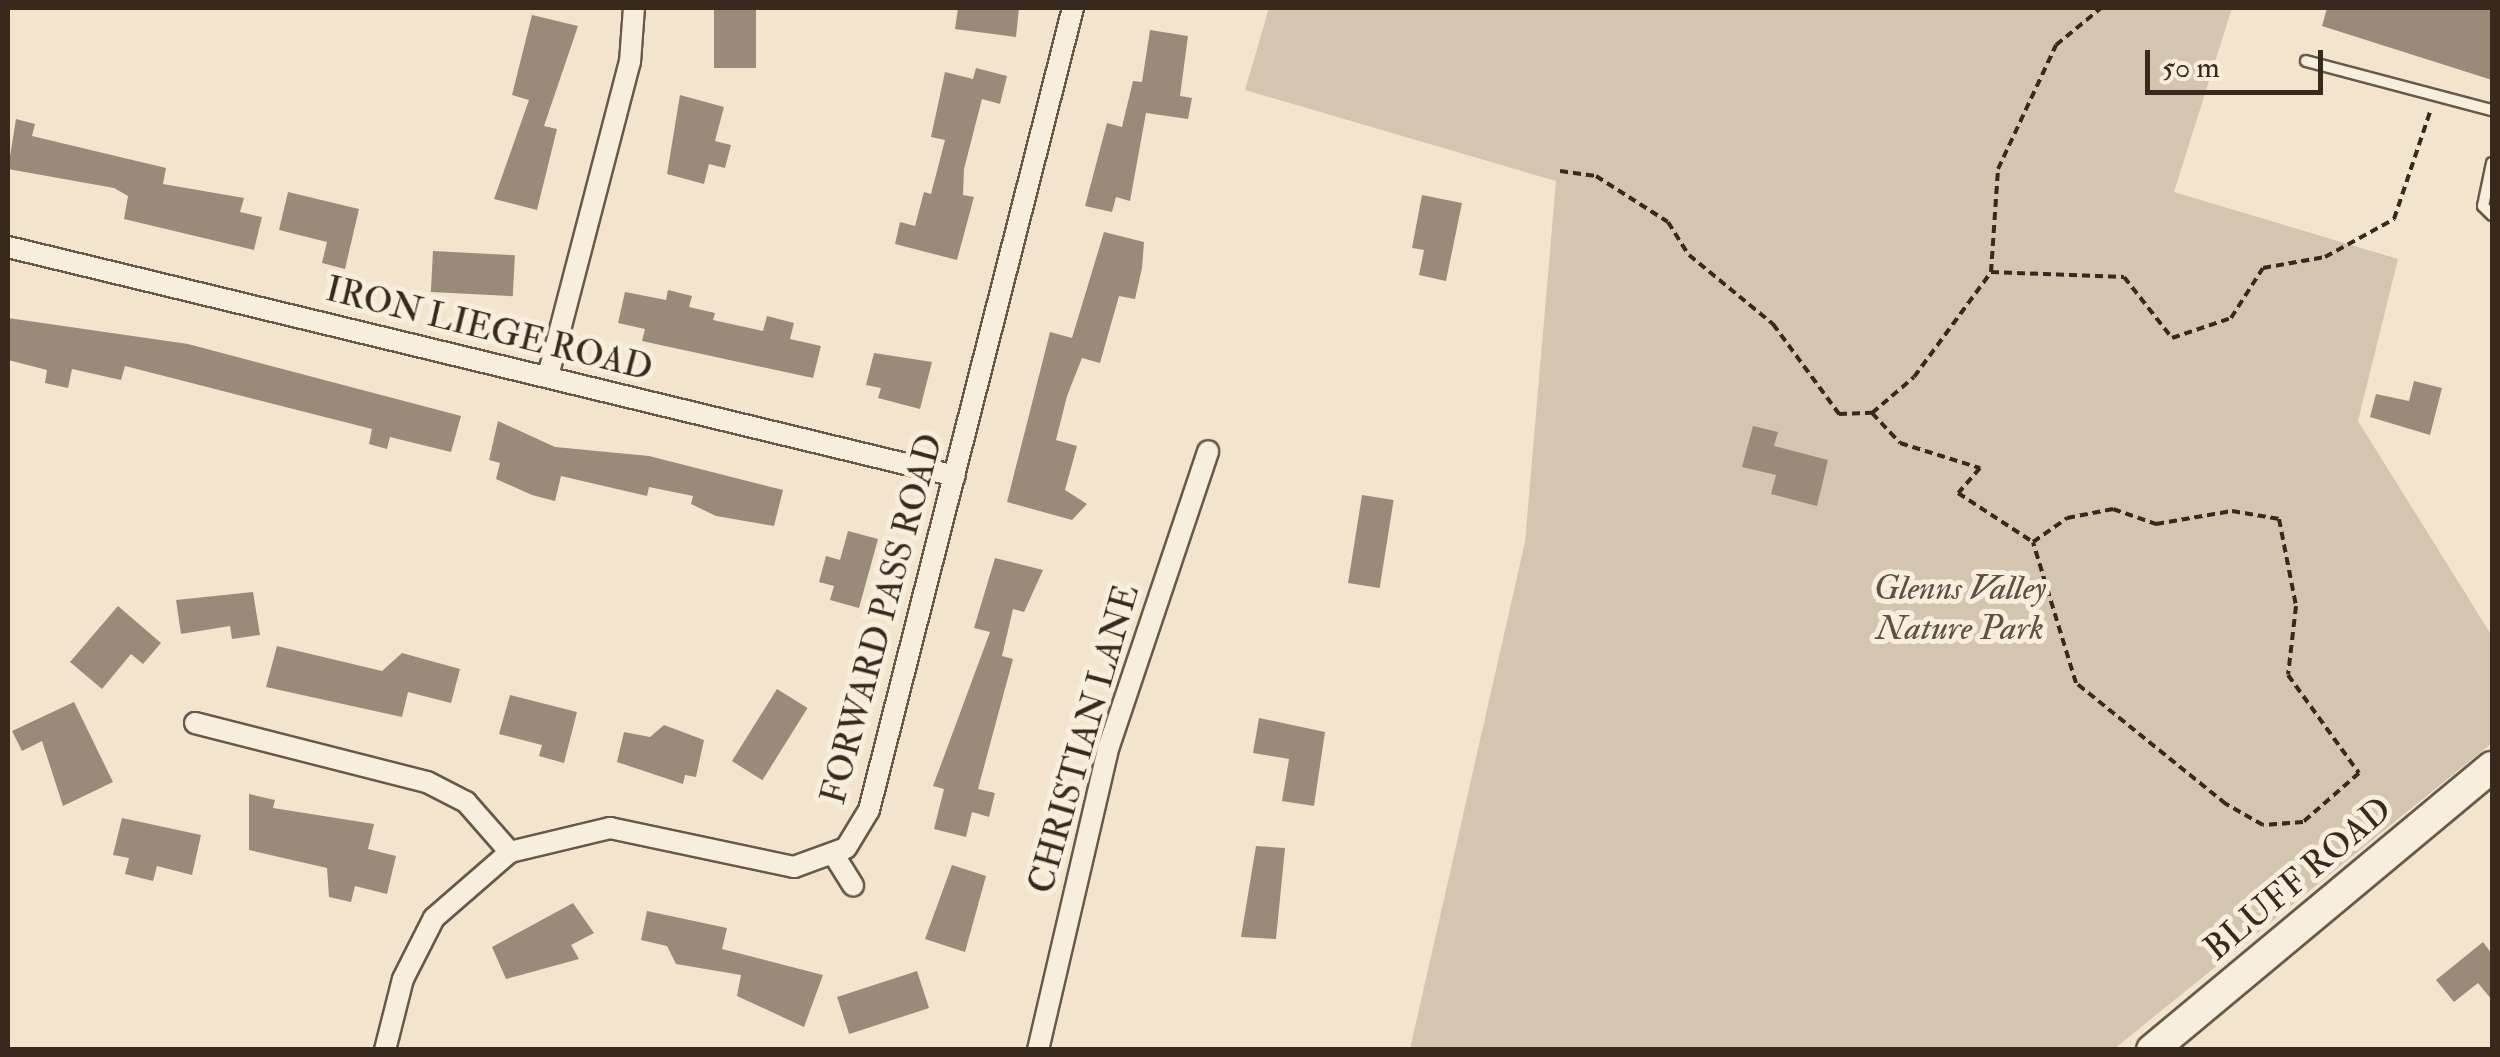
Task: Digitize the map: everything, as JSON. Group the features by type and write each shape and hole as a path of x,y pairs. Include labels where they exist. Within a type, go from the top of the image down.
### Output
{"main road":[{"name":"BLUFF ROAD","path":"2152,1050 2492,767"}],"street":[{"path":"548,376 630,62 634,8"},
{"name":"FORWARD PASS ROAD","path":"385,1050 404,979 434,918 510,852 610,828 794,867 834,855 869,810 1072,8"},
{"name":"IRON LIEGE ROAD","path":"8,248 955,476"},
{"name":"CHRISTIAN LANE","path":"1038,1050 1108,746 1208,450"},
{"path":"196,723 427,782 466,802 510,852"},
{"path":"834,855 853,885"}],"lane":[{"path":"2306,61 2492,110"},
{"path":"2492,166 2483,206 2492,214"}],"path":[{"path":"1560,172 1596,176 1668,222 1689,256 1773,324 1839,414 1872,413 1914,378 1991,272 1998,169 2056,45 2101,8"},
{"path":"1991,272 2124,277 2172,338 2231,318 2263,268 2324,258 2394,219 2430,112"},
{"path":"1872,413 1900,444 1980,468 1958,493 2033,542 2076,683 2226,804 2263,825 2303,822 2359,773 2288,675 2296,606 2279,519 2232,511 2156,524 2113,509 2067,518 2033,542"}],"green space":[{"name":"Glenns Valley Nature Park","path":"1269,8 2232,8 2174,192 2398,259 2358,421 2492,636 2492,743 2114,1049 1410,1049 1525,542 1556,181 1245,90"}],"building":[{"path":"714,8 756,8 756,68 714,68"},
{"path":"958,8 1019,8 1016,37 955,29"},
{"path":"2327,8 2492,8 2492,80 2322,26"},
{"path":"532,15 578,26 544,126 557,129 537,210 494,199 529,100 512,95"},
{"path":"1150,30 1188,36 1180,96 1192,98 1188,119 1146,113 1130,201 1116,197 1112,212 1085,206 1107,123 1122,127 1133,81 1142,82"},
{"path":"976,68 1007,76 1000,104 982,99 964,169 963,195 974,197 957,260 895,244 900,222 915,226 924,192 931,194 945,140 931,137 945,72 973,79"},
{"path":"680,95 724,107 715,141 731,145 725,168 709,164 704,184 667,174"},
{"path":"16,119 35,124 32,136 166,168 163,184 244,198 240,212 262,217 254,250 124,219 128,196 114,188 8,169"},
{"path":"288,192 359,209 345,269 322,263 327,242 279,230"},
{"path":"1422,195 1462,203 1446,281 1419,275 1424,250 1412,248"},
{"path":"1104,232 1144,242 1142,268 1135,299 1119,296 1100,363 1082,358 1067,396 1056,440 1077,446 1065,490 1087,504 1072,520 1007,502 1050,332 1072,338"},
{"path":"433,251 515,255 513,296 431,292"},
{"path":"668,290 692,296 689,307 715,313 713,320 763,331 767,316 794,323 790,339 821,346 813,378 642,341 645,329 618,323 625,292 666,300"},
{"path":"8,318 188,344 461,416 451,452 390,437 387,449 369,444 372,429 125,366 121,380 72,369 68,388 45,383 47,370 8,360"},
{"path":"874,353 932,362 920,409 878,398 881,388 866,385"},
{"path":"2414,381 2442,388 2430,435 2370,417 2376,394 2409,401"},
{"path":"498,421 555,447 649,456 783,490 774,526 716,516 691,504 693,496 649,487 647,496 561,476 555,501 532,495 496,479 500,463 489,460"},
{"path":"1753,426 1778,432 1774,446 1828,460 1817,506 1771,494 1776,475 1742,467"},
{"path":"1362,495 1394,500 1380,588 1348,583"},
{"path":"848,531 878,539 859,608 830,600 834,586 819,582 826,556 840,560"},
{"path":"995,558 1043,570 1024,612 1013,609 1002,656 1013,659 978,789 995,793 989,817 972,812 966,837 934,829 944,789 933,786 990,632 974,628"},
{"path":"253,592 260,635 232,639 230,626 181,634 176,600"},
{"path":"118,606 161,643 143,664 131,654 102,689 70,662"},
{"path":"277,646 382,671 402,653 460,669 451,703 408,692 402,717 266,687"},
{"path":"777,689 808,708 762,780 732,761"},
{"path":"510,695 577,712 564,763 539,756 542,745 499,734"},
{"path":"74,702 113,782 63,806 42,741 22,751 12,731"},
{"path":"1259,718 1325,732 1314,806 1282,801 1289,759 1253,753"},
{"path":"664,725 704,740 696,777 685,775 683,784 617,762 624,732 650,737"},
{"path":"249,794 275,800 273,808 374,824 368,849 396,856 387,894 355,886 351,902 329,897 327,868 249,850"},
{"path":"122,818 201,835 192,875 157,866 153,881 125,874 129,858 113,855"},
{"path":"1256,846 1285,848 1276,939 1241,937"},
{"path":"952,865 986,876 965,952 925,939"},
{"path":"573,903 594,933 571,945 579,959 506,979 492,947"},
{"path":"647,911 727,928 722,949 823,975 804,1027 737,996 741,975 676,964 667,946 641,940"},
{"path":"2483,942 2492,954 2492,1000 2478,983 2454,1002 2436,980"},
{"path":"917,971 929,1008 849,1034 837,997"}]}
